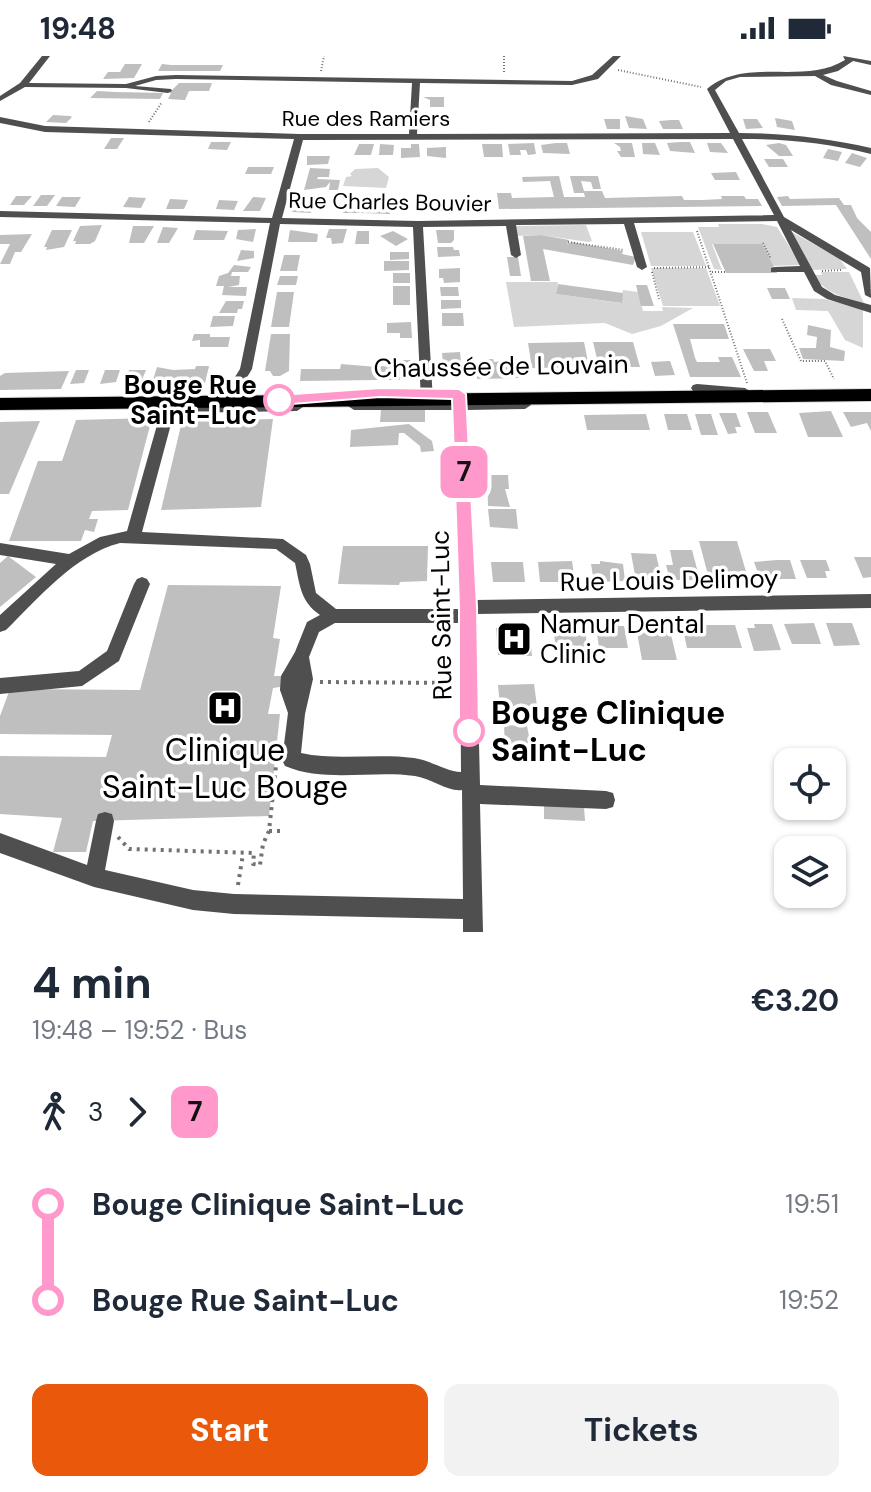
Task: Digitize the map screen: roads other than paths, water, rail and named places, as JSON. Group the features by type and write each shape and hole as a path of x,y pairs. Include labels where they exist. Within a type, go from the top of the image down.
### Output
{"main road":[{"name":"Chaussée de Louvain","path":"459,400 697,388 871,390"},
{"name":"Chaussée de Louvain","path":"0,404 427,398 727,398 871,390"}],"street":[{"path":"0,99 23,85 46,56"},
{"path":"23,85 126,86 156,78 176,77 572,83 595,77 617,56"},
{"path":"871,63 847,57 844,65 818,75 755,74 721,81 711,89 807,270 824,294 871,309"},
{"path":"818,75 834,83 871,93"},
{"path":"162,102 176,77"},
{"path":"413,135 416,79"},
{"path":"126,86 135,90 168,91"},
{"name":"Rue des Ramiers","path":"0,120 45,129 299,137 734,135 809,138 871,151"},
{"path":"226,401 246,369 276,221 299,137"},
{"name":"Rue Charles Bouvier","path":"0,214 418,224 779,218"},
{"path":"779,218 868,270 871,295"},
{"path":"628,220 644,264"},
{"path":"511,223 516,255"},
{"path":"418,224 427,398"},
{"path":"775,270 807,270"},
{"name":"Chaussée de Louvain","path":"697,388 871,390"},
{"name":"Chaussée de Louvain","path":"727,398 752,388"},
{"path":"133,537 164,404 459,400"},
{"name":"Rue Saint-Luc","path":"459,400 468,611 473,932"},
{"path":"0,625 73,561 107,538 278,543 295,552 305,565 309,595 319,607 333,616 313,627 301,657 290,669 287,697 296,711"},
{"path":"0,549 73,561"},
{"path":"0,686 82,678 113,656 142,584"},
{"name":"Rue Louis Delimoy","path":"333,616 871,601"},
{"path":"301,657 307,671 306,682 296,711 291,760 312,767 407,767 447,776 470,787 606,800"},
{"path":"94,877 105,821"},
{"path":"0,843 94,877 193,900 234,904 472,909"}],"place":[{"name":"Bouge Rue Saint-Luc","path":"279,400"},
{"name":"Namur Dental Clinic","path":"514,639"},
{"name":"Clinique Saint-Luc Bouge","path":"225,708"},
{"name":"Bouge Clinique Saint-Luc","path":"469,731"}]}
